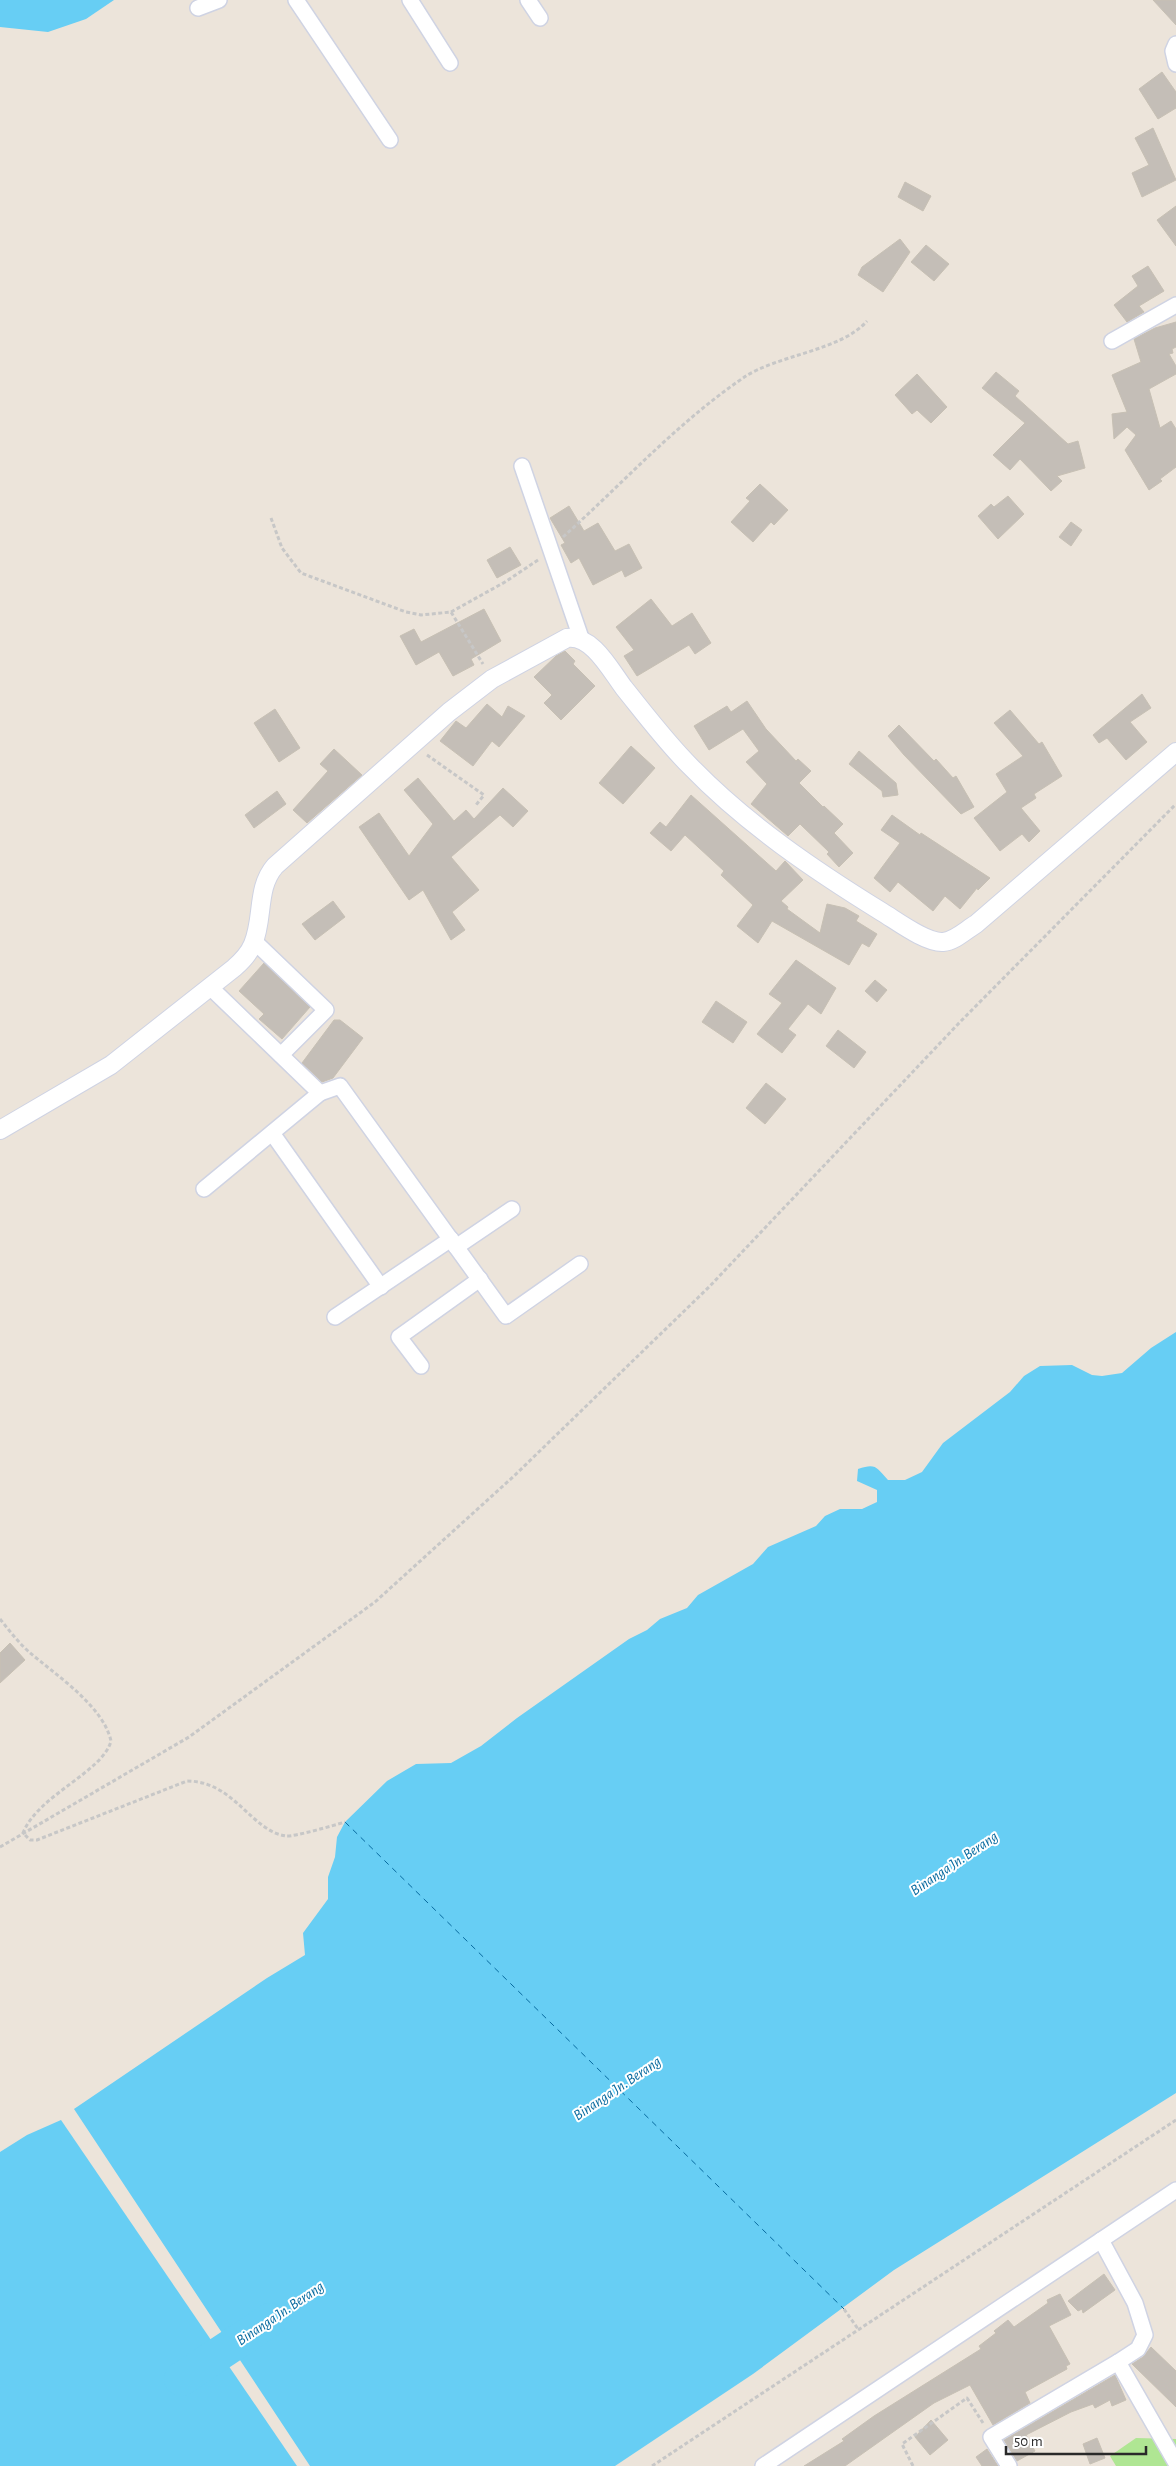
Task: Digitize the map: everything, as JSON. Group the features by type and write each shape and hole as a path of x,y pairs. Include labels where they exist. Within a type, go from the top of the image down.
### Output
{"street":[{"path":"198,8 220,0"},
{"path":"296,0 390,140"},
{"path":"410,0 450,63"},
{"path":"528,0 540,18"},
{"path":"1176,44 1173,51 1176,64"},
{"path":"1112,341 1176,305"},
{"path":"522,466 581,638 602,658 666,740 691,767 742,814 816,870 893,919 933,941 944,942 955,938 976,924 1176,752"},
{"path":"0,1130 111,1065 239,964 254,942 265,880 268,874 449,712 492,679 568,638 581,638"},
{"path":"254,942 326,1010 280,1055"},
{"path":"210,987 320,1093"},
{"path":"204,1189 320,1093 340,1086 506,1316 580,1264"},
{"path":"272,1133 381,1287"},
{"path":"336,1317 381,1287 512,1209"},
{"path":"421,1366 399,1337 480,1279"},
{"path":"763,2466 1176,2190"},
{"path":"1009,2466 991,2437 1138,2349 1145,2335 1135,2303 1101,2240"},
{"path":"1118,2362 1176,2463"}],"path":[{"path":"271,518 282,548 301,573 406,612 421,615 451,612 505,582 537,560 649,455 742,379 760,369 844,337 858,330 867,321"},
{"path":"451,612 492,679"},
{"path":"412,744 484,795 476,805"},
{"path":"0,1847 189,1737 375,1602 514,1476 709,1287 960,1022 1176,804"},
{"path":"0,1618 26,1649 82,1697 107,1728 111,1741 104,1755 43,1806 23,1832"},
{"path":"23,1832 30,1840 37,1840 187,1781 199,1781 219,1789 260,1822 285,1836 294,1836 345,1822"},
{"path":"652,2466 1176,2120"},
{"path":"844,2309 858,2329"},
{"path":"913,2466 902,2444 968,2398 991,2437"}],"green space":[{"path":"1136,2438 1176,2439 1176,2466 1116,2466 1110,2456"}],"water":[{"path":"0,0 114,0 86,19 48,32 0,27"},
{"path":"1176,1332 1176,2093 894,2270 753,2374 615,2466 310,2466 74,2109 267,1978 305,1955 303,1933 328,1899 328,1877 335,1857 337,1837 345,1822 387,1781 416,1764 451,1763 481,1746 517,1718 629,1639 647,1630 660,1619 687,1608 698,1595 753,1564 768,1547 816,1526 825,1516 840,1509 862,1509 877,1502 877,1490 857,1481 858,1469 872,1466 878,1469 888,1480 905,1480 922,1472 943,1443 1010,1392 1024,1376 1040,1366 1072,1365 1092,1375 1102,1376 1122,1373 1151,1348"},
{"path":"61,2120 297,2466 0,2466 0,2152 27,2135"}],"building":[{"path":"1153,0 1176,0 1176,25"},
{"path":"1162,72 1176,92 1176,108 1158,119 1139,89"},
{"path":"1153,128 1176,180 1142,197 1132,173 1149,165 1135,138"},
{"path":"905,182 931,196 923,211 898,197"},
{"path":"1176,206 1176,246 1157,220"},
{"path":"900,239 910,252 883,292 858,275 862,267"},
{"path":"926,245 949,264 934,281 911,262"},
{"path":"1148,266 1164,291 1139,306 1144,312 1127,322 1114,305 1138,286 1132,276"},
{"path":"1176,322 1176,347 1172,349 1173,353 1169,354 1176,366 1176,374 1149,389 1160,428 1171,421 1176,429 1176,467 1160,479 1162,481 1149,490 1125,450 1136,435 1127,427 1114,439 1112,414 1127,412 1112,375 1141,362 1134,339 1155,328"},
{"path":"996,372 1019,391 1015,396 1068,444 1078,441 1085,468 1057,476 1062,481 1051,491 1020,459 1010,470 993,455 1025,423 982,388"},
{"path":"917,374 947,407 931,423 917,410 912,414 895,395"},
{"path":"760,484 788,510 774,525 771,522 753,542 731,522 750,501 746,498"},
{"path":"1008,496 1024,514 998,539 978,516 991,504 994,507"},
{"path":"569,506 584,531 598,523 615,551 629,544 642,568 625,577 622,570 593,585 579,558 571,563 561,545 565,543 550,518"},
{"path":"1071,522 1082,530 1071,546 1059,537"},
{"path":"510,547 521,565 497,578 487,560"},
{"path":"651,599 672,626 692,613 711,643 695,654 689,645 637,676 624,656 634,650 616,627"},
{"path":"484,609 501,641 471,659 474,665 453,676 439,652 416,665 400,636 414,629 421,642"},
{"path":"565,651 575,661 573,664 595,686 561,720 544,703 552,695 534,677 556,656"},
{"path":"1142,694 1151,708 1130,722 1147,742 1126,760 1107,738 1099,743 1093,735"},
{"path":"747,701 766,729 796,761 798,759 811,771 799,783 843,824 834,833 853,853 839,867 827,854 829,852 800,824 788,836 751,804 767,784 746,762 759,751 743,729 709,750 694,726 727,706 731,712"},
{"path":"487,704 502,717 508,706 525,716 499,747 492,741 473,766 440,741 456,721 466,728"},
{"path":"275,709 300,748 279,762 254,723"},
{"path":"1010,710 1039,744 1042,742 1062,776 1034,794 1036,798 1021,808 1040,831 1029,842 1022,834 1000,851 974,818 1007,792 996,774 1023,756 994,723"},
{"path":"899,725 934,761 936,759 953,778 956,776 974,807 961,814 904,755 888,736"},
{"path":"631,746 655,768 623,804 599,783"},
{"path":"334,749 362,775 307,823 293,810 328,771 320,764"},
{"path":"859,751 896,783 898,795 883,797 882,791 849,764"},
{"path":"418,778 454,821 466,810 474,819 503,788 528,811 513,827 500,815 451,857 479,890 452,912 465,930 451,940 423,890 409,900 359,827 379,813 409,856 433,824 404,790"},
{"path":"277,791 286,804 254,828 245,815"},
{"path":"691,795 776,871 785,861 803,880 781,901 788,907 787,909 820,933 827,904 845,908 859,916 856,921 877,934 869,947 862,943 849,965 772,921 758,943 737,926 753,905 721,875 724,871 685,835 671,851 650,833 660,822 666,827"},
{"path":"892,815 920,835 921,833 990,878 978,890 977,888 960,909 945,896 933,911 898,882 890,892 874,878 900,843 881,830"},
{"path":"333,901 345,917 315,940 302,924"},
{"path":"796,960 836,988 821,1014 808,1004 788,1029 796,1035 782,1053 757,1034 782,1003 769,994"},
{"path":"264,963 310,1007 282,1039 259,1019 264,1014 239,991"},
{"path":"875,980 887,990 877,1002 865,991"},
{"path":"716,1001 747,1022 733,1043 702,1022"},
{"path":"334,1020 340,1020 363,1038 333,1078 322,1082 302,1063"},
{"path":"838,1030 866,1052 854,1068 826,1046"},
{"path":"766,1083 786,1099 765,1124 746,1108"},
{"path":"10,1643 25,1660 0,1683 0,1653"},
{"path":"1104,2274 1115,2290 1083,2313 1082,2309 1078,2311 1068,2301"},
{"path":"1060,2294 1071,2315 1049,2326 1070,2364 1066,2366 1067,2369 1025,2392 1030,2403 993,2425 970,2385 934,2403 845,2466 804,2466 844,2441 842,2439 874,2416 981,2349 979,2346 996,2333 994,2331 1008,2320 1014,2327 1048,2303 1047,2300"},
{"path":"1151,2347 1176,2371 1176,2407 1132,2364 1143,2357"},
{"path":"1115,2375 1126,2400 1112,2406 1110,2400 1095,2408 1093,2404 1071,2412 1026,2435 1035,2451 1017,2461 1004,2440"},
{"path":"931,2420 948,2440 930,2455 915,2437"},
{"path":"1097,2438 1105,2458 1090,2464 1083,2444"},
{"path":"987,2449 998,2466 982,2466 976,2457"}],"waterway":[{"name":"Binanga Jn. Berang","path":"181,2379 270,2320"}],"ferry route":[{"path":"345,1822 844,2309"}]}
